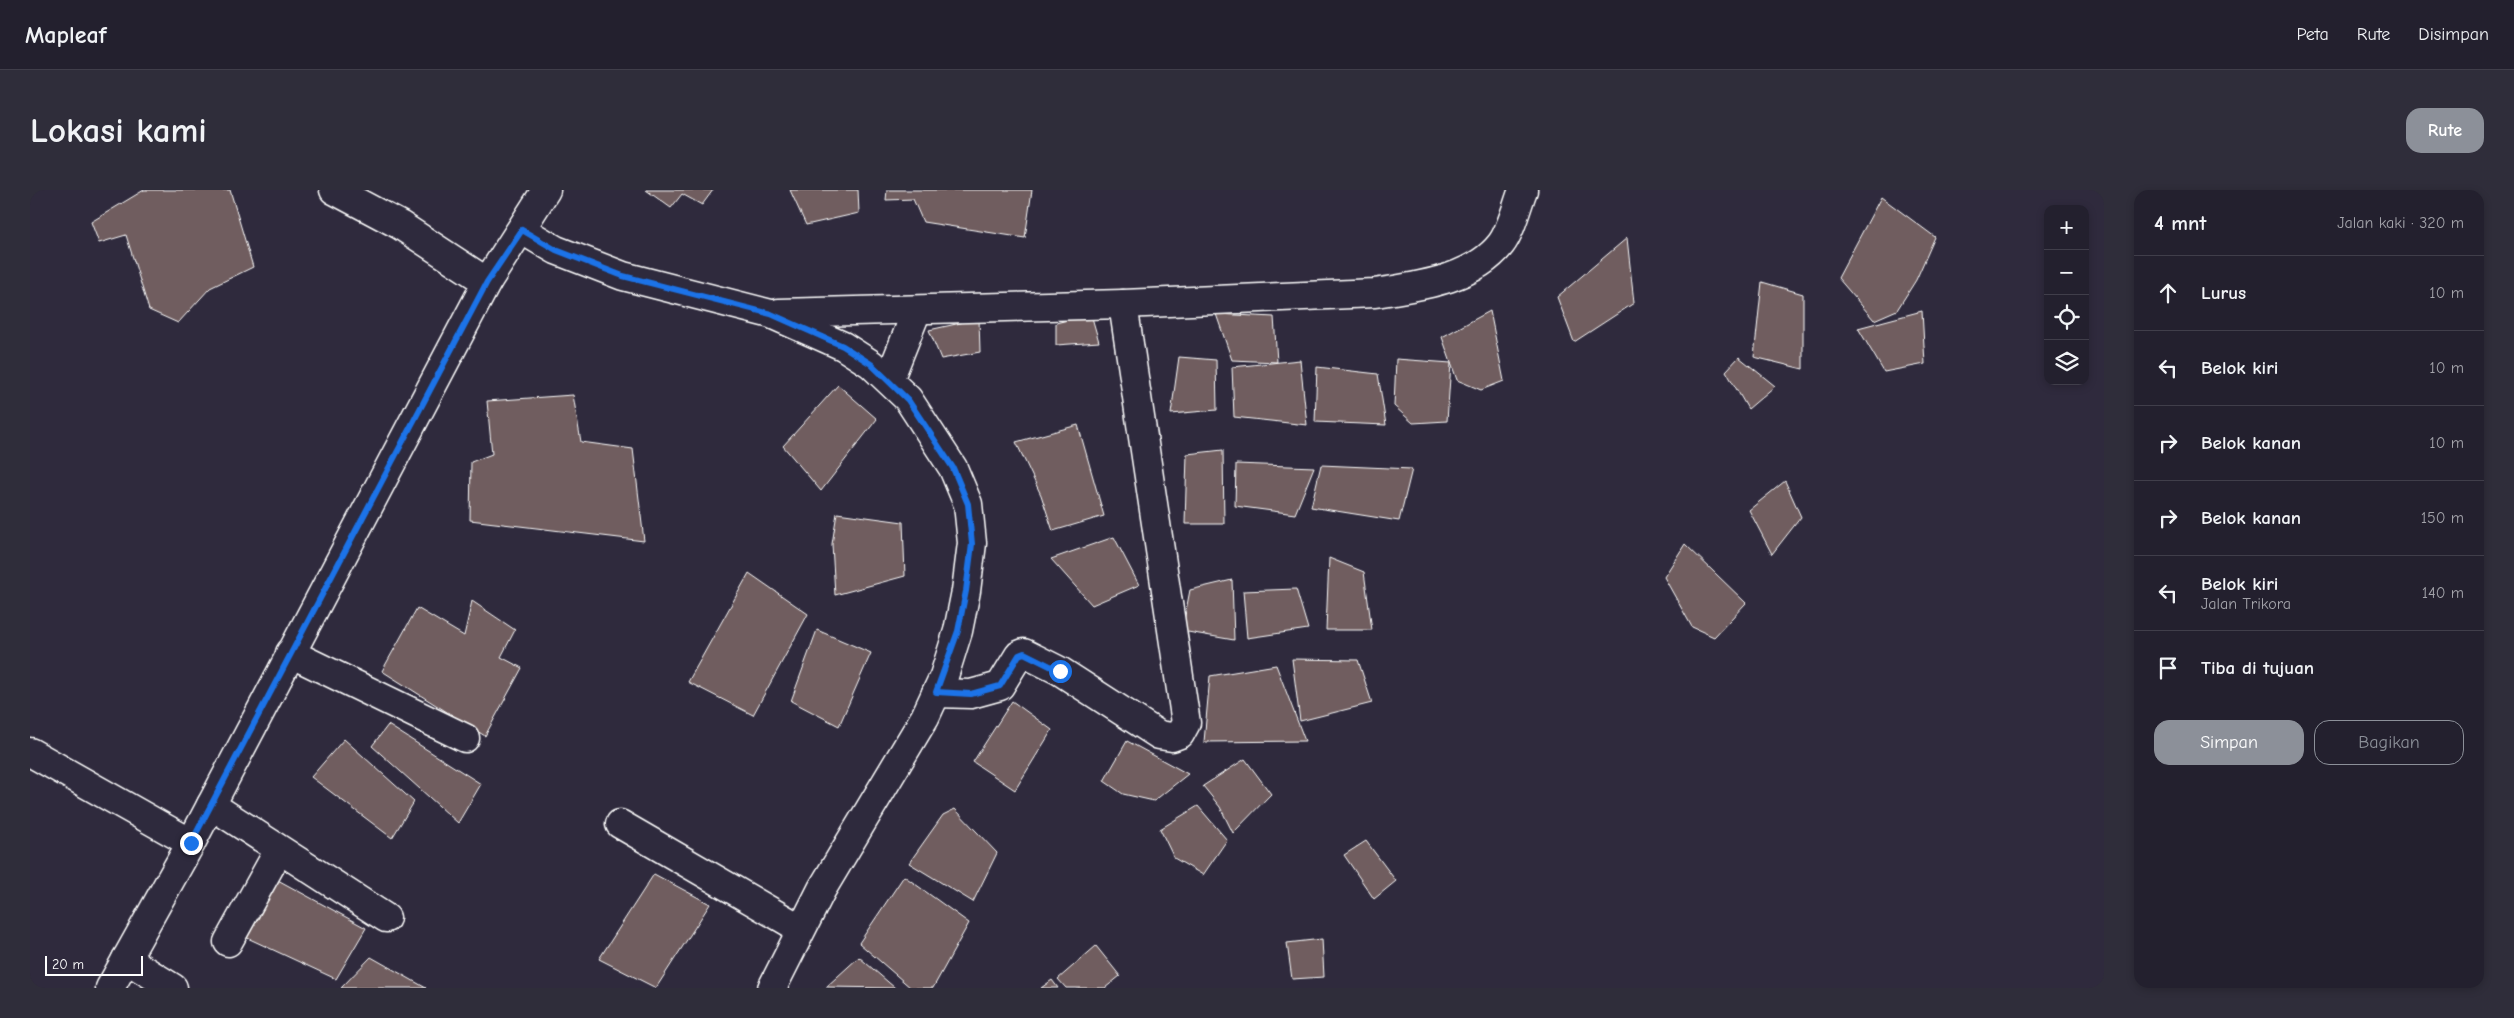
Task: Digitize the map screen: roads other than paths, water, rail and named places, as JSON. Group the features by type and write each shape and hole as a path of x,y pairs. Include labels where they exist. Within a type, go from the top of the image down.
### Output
{"street":[{"path":"334,190 400,225 487,282"},
{"path":"110,988 191,843 487,282 546,190"},
{"path":"771,314 1123,304 1374,292 1409,287 1455,275 1483,262 1502,242 1523,190"},
{"path":"522,230 556,250 623,276 771,314 843,346 871,364 908,400 953,468 968,504 972,544 966,591 958,631 936,692 925,718 822,888 772,988"},
{"path":"936,692 971,694 1000,686 1019,655 1024,653 1060,671 1159,735 1172,738 1180,734 1186,723 1123,304"},
{"path":"889,380 917,310"},
{"path":"290,653 465,738"},
{"path":"30,752 191,843"},
{"path":"211,805 386,918"},
{"path":"620,824 801,929"},
{"path":"228,942 279,850"},
{"path":"126,959 173,988"}]}
